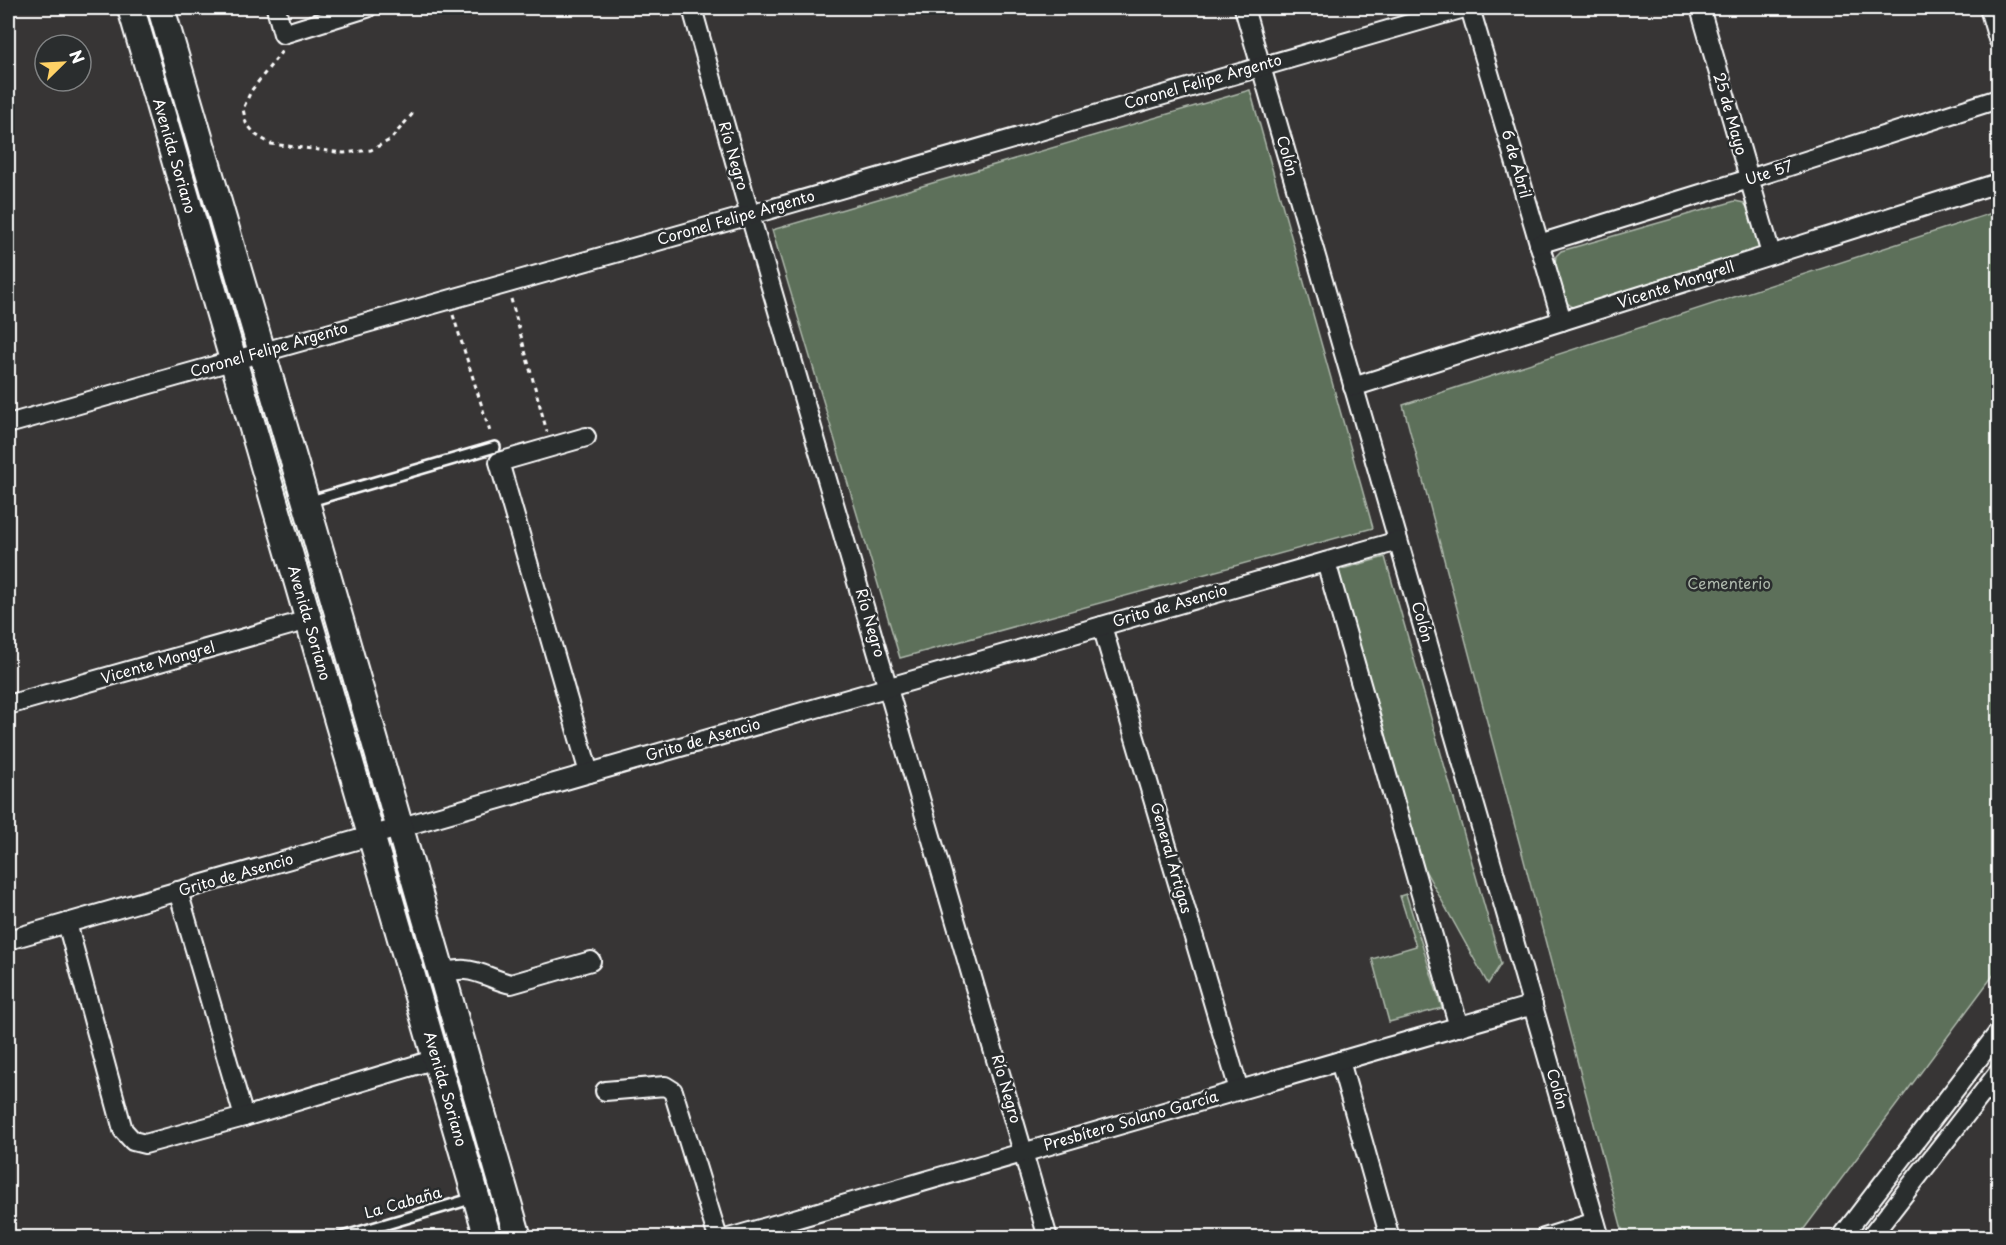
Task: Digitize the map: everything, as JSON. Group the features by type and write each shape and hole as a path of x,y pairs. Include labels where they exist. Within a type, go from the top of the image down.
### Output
{"street":[{"name":"Avenida Soriano","path":"131,8 488,1238"},
{"name":"Avenida Soriano","path":"161,8 518,1238"},
{"path":"276,8 283,34 367,8"},
{"name":"Río Negro","path":"692,8 750,215 1048,1238"},
{"name":"Colón","path":"1244,8 1598,1230"},
{"name":"Coronel Felipe Argento","path":"8,424 750,215 1464,8"},
{"name":"6 de Abril","path":"1470,8 1562,321"},
{"name":"25 de Mayo","path":"1700,8 1771,254"},
{"path":"1989,8 1998,39"},
{"name":"Ute 57","path":"1539,244 1998,99"},
{"name":"Vicente Mongrell","path":"1353,387 1998,183"},
{"path":"586,437 499,462 589,772"},
{"name":"Grito de Asencio","path":"8,940 1398,541"},
{"path":"1326,562 1459,1027"},
{"name":"Vicente Mongrel","path":"8,705 308,620"},
{"name":"General Artigas","path":"1102,626 1239,1090"},
{"path":"178,891 244,1117"},
{"path":"67,923 123,1130 133,1141 145,1144 244,1117 436,1059"},
{"path":"441,974 463,969 477,972 498,982 511,984 591,961"},
{"name":"Presbítero Solano García","path":"729,1238 1533,1005"},
{"path":"1841,1238 1995,1045"},
{"path":"1340,1061 1390,1238"},
{"path":"1870,1238 1998,1073"},
{"path":"605,1091 665,1086 673,1091 718,1238"},
{"path":"1544,1238 1598,1230"}],"lane":[{"path":"306,502 495,447"},
{"name":"La Cabaña","path":"339,1238 476,1197"}],"path":[{"path":"283,34 282,53 251,91 243,109 246,123 256,135 270,144 344,153 371,150 390,140 415,111"},
{"path":"506,283 552,447"},
{"path":"448,299 495,447"}],"green space":[{"path":"142,8 154,8 250,344 240,347"},
{"path":"1250,90 1373,528 900,658 772,230"},
{"path":"1735,201 1744,203 1756,226 1758,252 1574,308 1566,302 1555,263 1556,256 1561,251"},
{"name":"Cementerio","path":"1998,211 1998,969 1798,1237 1624,1237 1403,405"},
{"path":"263,389 382,806 373,808 254,391"},
{"path":"1385,557 1501,964 1488,984 1421,863 1335,571"},
{"path":"398,850 508,1237 497,1237 388,853"},
{"path":"1406,894 1442,1008 1389,1022 1372,959 1416,946 1400,896"}]}
